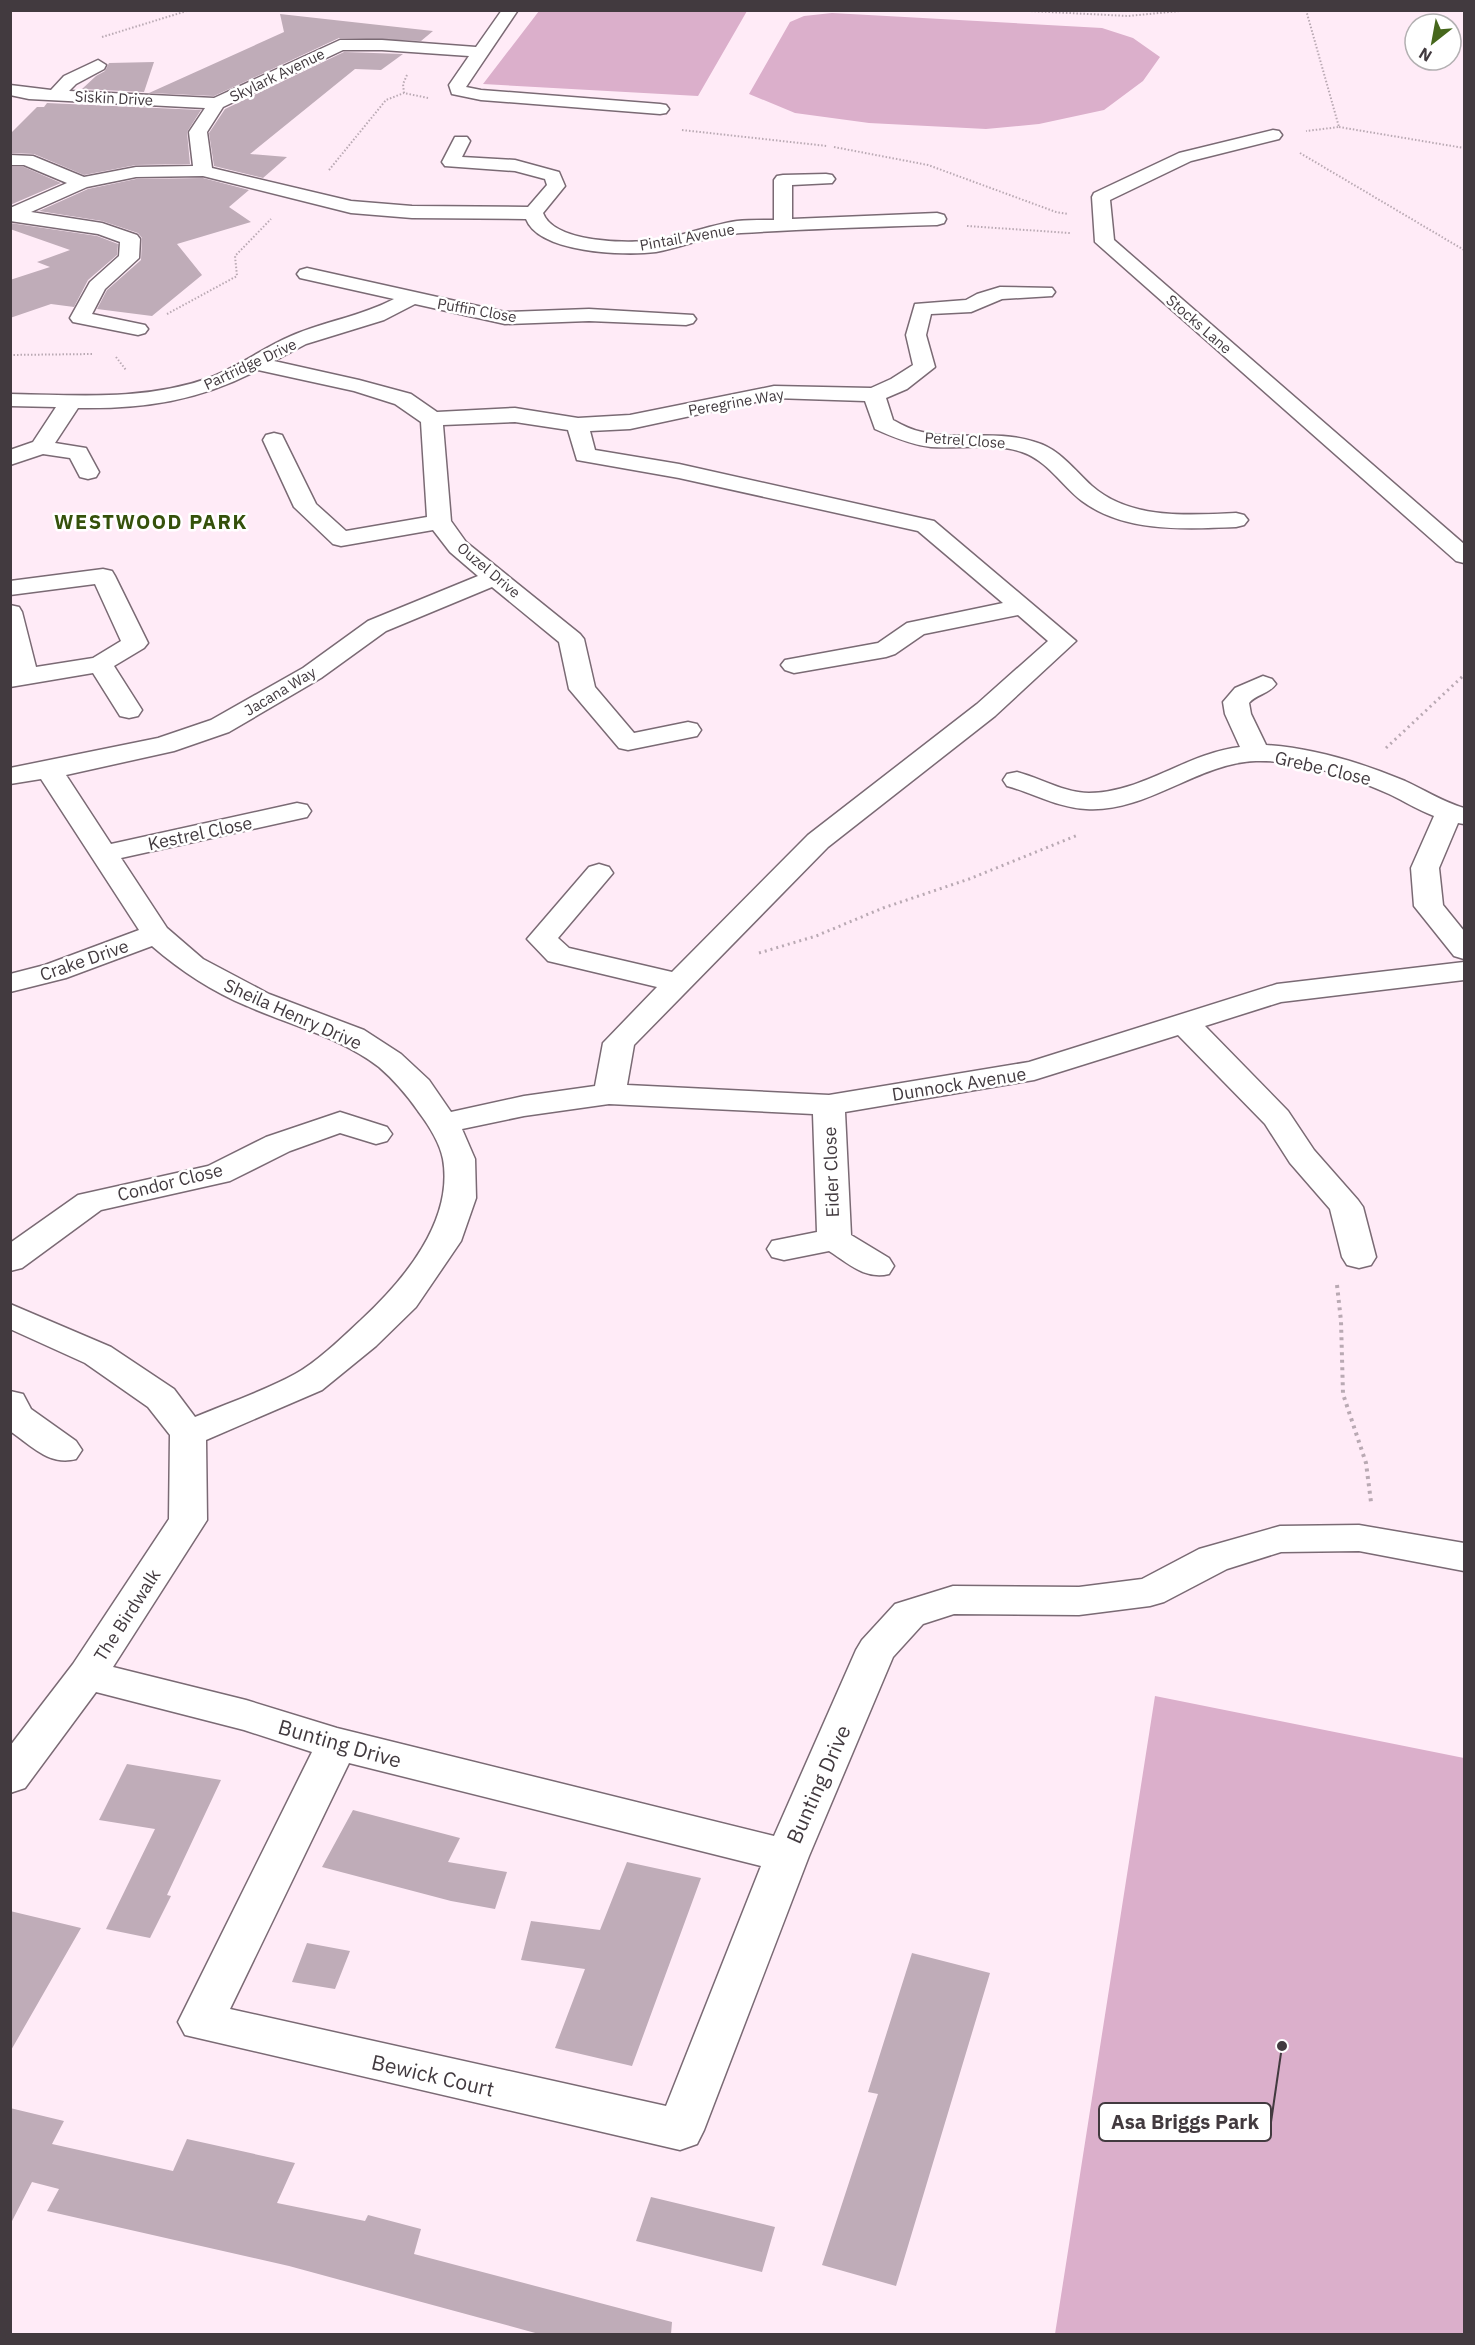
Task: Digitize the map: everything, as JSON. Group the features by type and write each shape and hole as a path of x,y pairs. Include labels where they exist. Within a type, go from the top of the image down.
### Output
{"street":[{"path":"510,10 457,85 458,90 481,95 660,109"},
{"name":"Skylark Avenue","path":"203,171 198,147 198,132 218,103 332,42 479,52"},
{"path":"56,95 70,80 98,65"},
{"name":"Siskin Drive","path":"10,90 56,95 218,103"},
{"path":"1104,226 1101,197 1185,157 1273,135"},
{"path":"11,215 82,183 136,172 203,171 351,207 402,211 533,213 556,186 553,176 534,168 510,164 451,162 461,141"},
{"path":"10,160 27,160 82,183"},
{"path":"783,224 783,180 826,179"},
{"name":"Pintail Avenue","path":"533,213 538,226 553,236 583,243 617,247 655,246 737,227 937,219"},
{"path":"11,215 102,229 130,239 129,258 97,286 80,318 138,329"},
{"name":"Stocks Lane","path":"1104,226 1105,242 1464,556"},
{"name":"Puffin Close","path":"307,274 505,318 590,315 686,319"},
{"name":"Peregrine Way","path":"432,419 515,416 578,424 630,422 774,392 874,395 907,380 924,367 916,335 915,303 971,306 992,294 1045,292"},
{"name":"Partridge Drive","path":"10,400 69,403 124,402 185,393 220,381 299,340 377,316 411,298"},
{"path":"255,363 359,386 403,399 432,419 440,522 341,539 306,507 274,440"},
{"name":"Petrel Close","path":"874,395 883,424 902,433 929,440 995,440 1031,447 1051,458 1090,496 1121,512 1173,522 1236,520"},
{"path":"40,447 69,403"},
{"path":"578,424 585,455 680,471 926,526 1063,641 986,710 818,841 620,1043 609,1094"},
{"path":"10,458 40,447 78,453 88,472"},
{"name":"Ouzel Drive","path":"440,522 458,547 571,639 582,689 628,742 688,730"},
{"path":"10,588 103,576 135,643 100,664 18,678 10,612"},
{"name":"Jacana Way","path":"10,776 165,745 220,726 312,673 377,626 496,578"},
{"path":"795,665 886,649 916,628 1023,607"},
{"path":"100,664 129,710"},
{"path":"1256,753 1236,707 1237,698 1263,684"},
{"name":"Grebe Close","path":"1017,780 1086,801 1114,799 1146,789 1178,775 1234,757 1256,753 1298,759 1359,774 1456,814"},
{"name":"Sheila Henry Drive","path":"49,770 156,934 192,965 224,984 258,1000 353,1037 390,1061 418,1087 443,1124 459,1159 459,1198 444,1241 404,1299 363,1338 309,1382 188,1434"},
{"name":"Kestrel Close","path":"102,854 297,812"},
{"path":"1456,814 1425,868 1429,906 1464,950"},
{"path":"599,873 542,939 559,955 680,983"},
{"name":"Crake Drive","path":"10,983 55,972 156,934"},
{"name":"Dunnock Avenue","path":"443,1124 524,1106 609,1094 829,1105 1034,1071 1277,993 1464,971"},
{"path":"1185,1024 1277,1118 1302,1156 1346,1208 1348,1268"},
{"name":"Eider Close","path":"829,1105 834,1239"},
{"name":"Condor Close","path":"10,1260 90,1202 218,1174 340,1111 376,1134"},
{"path":"784,1249 834,1239 877,1266"},
{"path":"10,1315 98,1355 161,1398 188,1434"},
{"path":"12,1412 63,1450"},
{"name":"The Birdwalk","path":"10,1777 87,1675 188,1520 188,1434"},
{"name":"Bunting Drive","path":"87,1675 246,1715 337,1744 787,1856 876,1650 909,1614 952,1600 1079,1601 1150,1592 1213,1559 1280,1539 1359,1538 1464,1557"},
{"name":"Bewick Court","path":"337,1744 201,2022 680,2130 787,1856"}],"path":[{"path":"1010,10 1128,16 1190,10"},
{"path":"1306,10 1339,127"},
{"path":"425,92 409,95 431,98"},
{"path":"10,355 114,354 138,329 237,276 235,256 269,220 307,197 386,100 404,93"},
{"path":"1273,135 1339,127 1464,148"},
{"path":"674,129 833,147 928,165 1056,212 1104,226"},
{"path":"1273,135 1280,142 1464,250"},
{"path":"937,219 969,226 1104,226"},
{"path":"1359,774 1464,675"},
{"path":"708,954 765,953 980,875 1086,831"},
{"path":"1348,1268 1341,1321 1343,1394 1366,1463 1377,1541"}],"shaded area":[{"path":"539,11 747,11 698,96 483,84"},
{"path":"832,13 1102,28 1133,38 1160,57 1143,81 1104,110 1039,124 986,129 869,123 795,113 749,94 790,22 804,16"},
{"path":"1155,1696 1464,1758 1464,2334 1055,2334"}],"building":[{"path":"280,14 433,31 421,41 339,38 214,96 149,93 284,32"},
{"path":"344,52 403,54 381,70 355,69 250,154 287,157 263,178 214,166 209,133 225,109"},
{"path":"154,62 144,92 82,89 105,71 109,63"},
{"path":"47,103 201,110 187,132 190,164 136,165 84,175 34,154 10,153 10,134 37,107 44,107"},
{"path":"10,167 24,167 61,183 10,205"},
{"path":"203,178 249,190 229,207 251,222 177,244 202,275 152,316 97,309 107,290 141,260 142,238 138,233 102,221 39,211 88,189 136,179"},
{"path":"10,223 97,236 118,244 117,255 88,280 74,307 51,304 10,318 10,280 50,267 37,262 70,250 10,229"},
{"path":"127,1764 221,1780 167,1895 171,1896 150,1938 106,1929 155,1829 99,1820"},
{"path":"353,1810 460,1838 448,1862 507,1872 495,1909 451,1901 322,1867"},
{"path":"627,1862 701,1878 632,2066 555,2048 585,1969 521,1960 531,1921 600,1930"},
{"path":"10,1911 81,1928 10,2052"},
{"path":"307,1943 350,1951 335,1989 292,1982"},
{"path":"912,1953 990,1973 896,2286 822,2265 878,2094 868,2092"},
{"path":"10,2108 64,2121 52,2144 173,2171 187,2139 295,2163 277,2203 365,2221 368,2215 421,2229 414,2254 672,2322 671,2334 539,2334 289,2266 47,2211 59,2189 32,2182 10,2225"},
{"path":"651,2197 775,2227 762,2272 636,2241"}],"place":[{"name":"Asa Briggs Park","path":"1282,2046"}],"district":[{"name":"WESTWOOD PARK","path":"151,521"}]}
